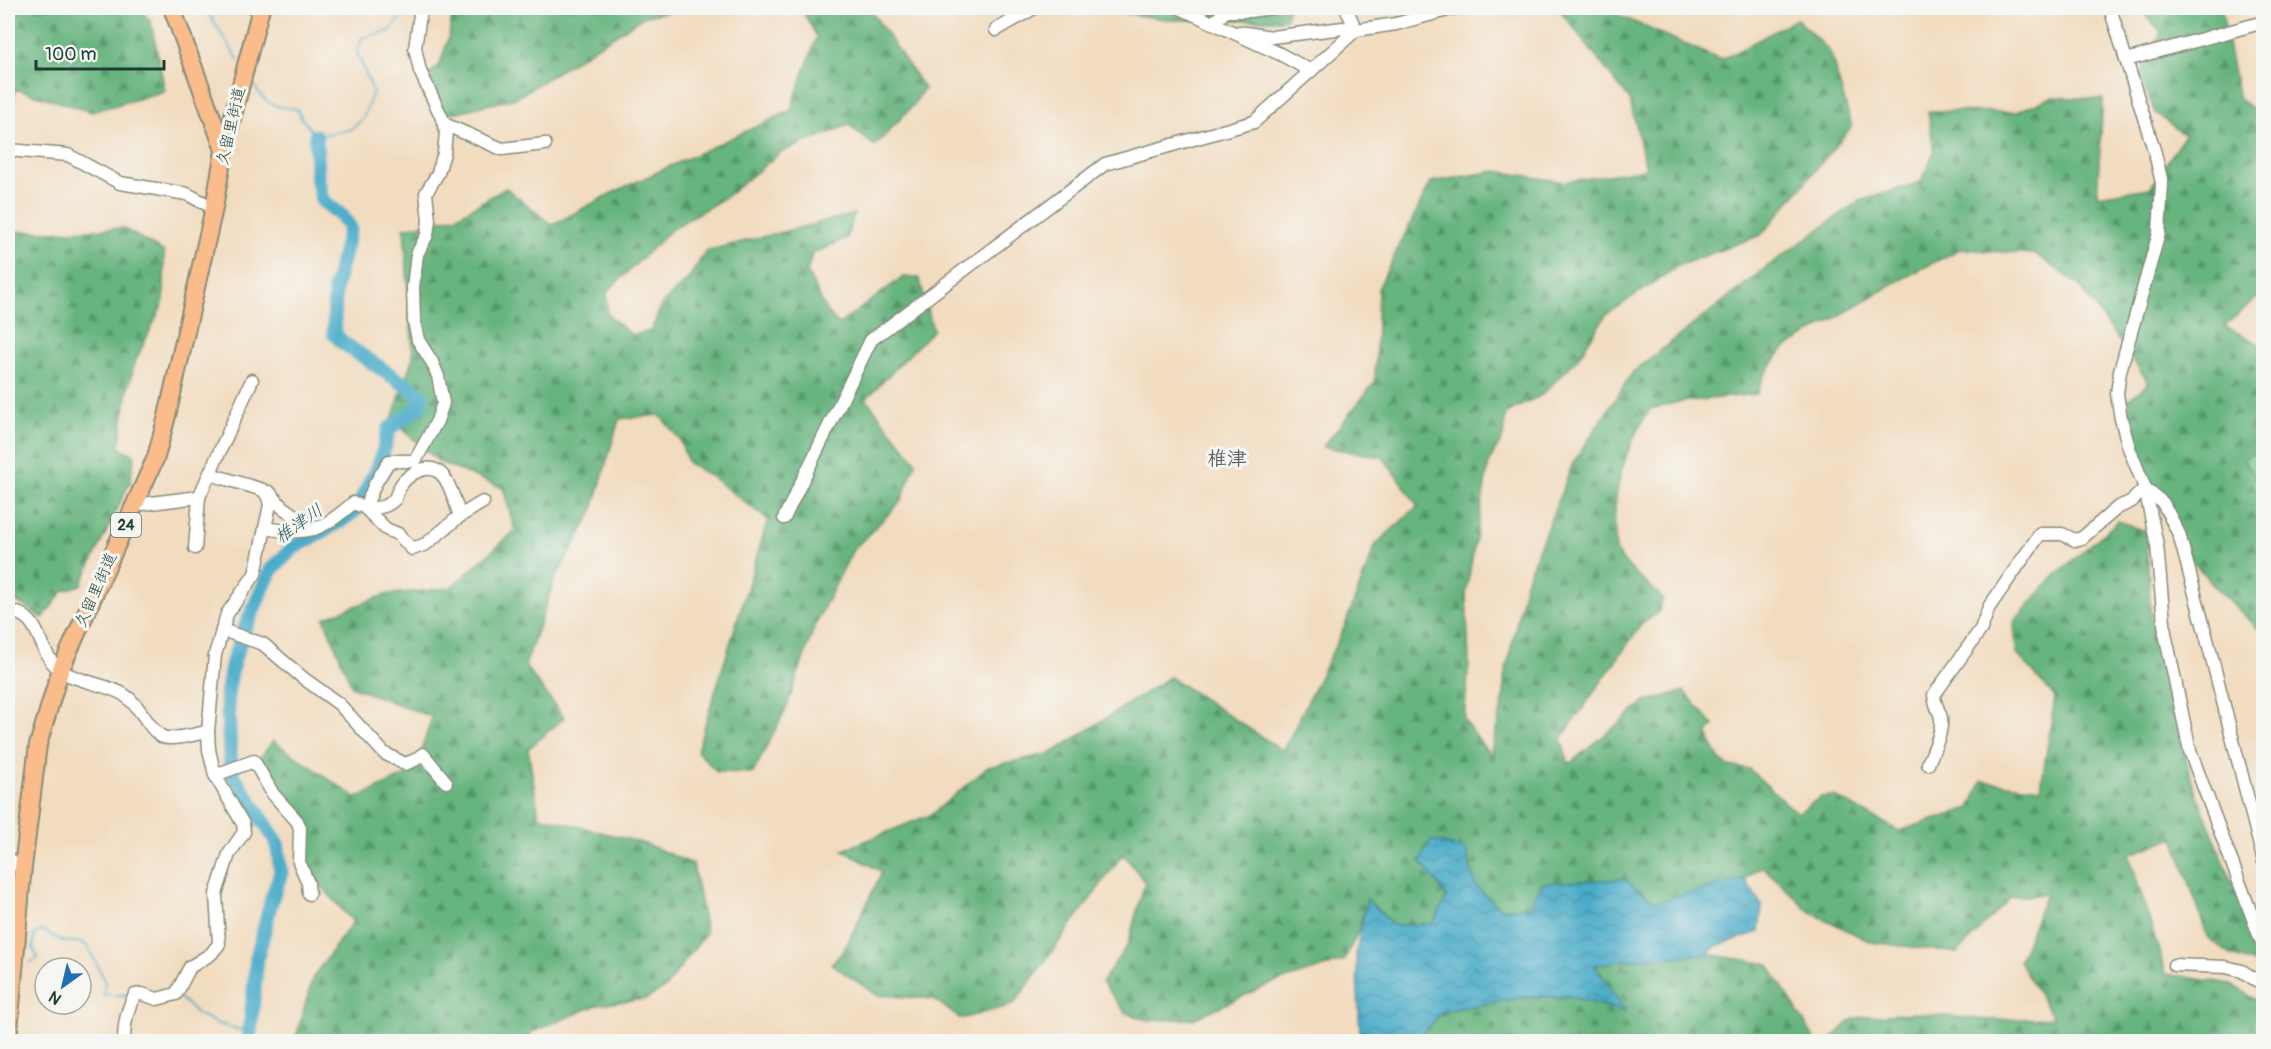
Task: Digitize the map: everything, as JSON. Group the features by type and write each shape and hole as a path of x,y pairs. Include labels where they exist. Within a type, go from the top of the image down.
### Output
{"main road":[{"path":"172,8 224,150"},
{"name":"久留里街道","path":"8,1041 12,962 38,744 60,671 156,457 214,208 224,150 261,8"}],"street":[{"path":"364,508 388,461 415,461 437,421 443,403 438,376 418,340 414,321 413,287 417,254 427,235 429,220 426,193 438,173 444,153 446,132 420,71 415,48 421,8"},
{"path":"996,30 1034,8"},
{"path":"1180,8 1228,30 1265,41 1311,71"},
{"path":"1214,22 1226,11 1270,8"},
{"path":"1346,8 1356,30"},
{"path":"1265,41 1343,28 1356,30 1396,24 1455,8"},
{"path":"2110,8 2149,132 2162,183 2159,233 2120,371 2117,394 2129,448 2145,488 2157,545 2165,633 2190,751 2264,948"},
{"path":"2126,60 2264,22"},
{"path":"784,518 871,340 1105,164 1254,122 1356,30"},
{"path":"444,124 502,149 545,144"},
{"path":"8,150 69,155 120,183 187,194 214,208"},
{"path":"195,548 199,497 252,380"},
{"path":"364,508 391,504 400,484 408,476 426,468 435,468 443,473 460,516"},
{"path":"210,474 270,492 282,507 314,529"},
{"path":"1928,764 1941,726 1941,716 1934,701 1934,695 1981,629 1989,607 2040,534 2062,534 2076,540 2082,538 2117,508 2132,501 2145,488"},
{"path":"2145,488 2163,502 2179,534 2264,862"},
{"path":"124,1041 124,1022 135,995 142,994 157,999 176,994 190,967 211,954 219,944 216,894 229,854 244,832 243,824 215,775 209,750 208,732 215,655 227,614 255,574 270,505 268,497 262,490"},
{"path":"135,505 199,497"},
{"path":"266,528 289,533 304,532 337,518 353,503 364,508 386,529 398,534 412,549 426,544 460,516 483,502"},
{"path":"8,611 23,615 32,623 48,658 60,671 122,693 136,705 151,728 161,737 208,732"},
{"path":"222,630 263,644 303,678 339,704 384,753 405,764 423,754 446,782"},
{"path":"215,775 254,761 273,794 287,807 300,828 299,862 308,883 309,894"},
{"path":"8,858 23,870"},
{"path":"2174,966 2226,967 2238,969 2256,980 2264,979"}],"green space":[{"path":"8,8 139,8 151,22 165,91 92,112 16,89 8,125"},
{"path":"453,8 690,8 645,16 516,98 449,114 423,98 426,78 440,64 449,36"},
{"path":"801,8 869,8 924,88 914,104 875,146 849,125 781,152 726,197 673,228 607,292 607,314 632,335 651,331 662,304 689,278 706,251 854,214 847,238 812,254 807,272 827,312 839,324 903,277 919,278 933,330 866,399 916,462 901,501 853,550 815,625 786,709 753,773 717,772 697,751 768,520 712,477 688,463 680,440 660,415 619,419 592,513 554,581 525,666 564,718 528,749 539,816 646,844 693,864 706,933 665,988 646,999 597,1005 532,1032 528,1041 295,1041 313,977 353,922 318,882 304,852 305,828 272,789 259,759 273,741 357,798 415,771 432,717 352,687 324,618 384,595 450,588 515,531 503,488 439,462 392,419 413,357 404,228 458,216 506,188 552,225 612,193 790,111 817,37"},
{"path":"1116,8 1289,8 1285,20 1173,20 1122,13"},
{"path":"1558,8 1607,8 1609,11 1721,60 1797,19 1830,52 1852,126 1761,235 1680,265 1606,315 1577,359 1542,395 1506,413 1503,437 1489,462 1466,593 1469,663 1464,720 1490,755 1504,698 1504,679 1526,581 1573,463 1633,372 1768,266 1859,201 1921,182 1934,152 1928,111 2016,112 2052,97 2103,99 2097,196 2150,188 2185,135 2155,113 2140,75 2161,32 2144,14 2142,8 2221,8 2239,99 2263,116 2263,293 2224,326 2258,343 2263,350 2263,633 2212,584 2172,535 2133,436 2128,400 2149,383 2080,286 2035,254 1960,249 1896,282 1782,350 1763,377 1757,394 1679,402 1650,409 1634,438 1622,470 1615,502 1615,543 1617,552 1633,572 1663,599 1659,612 1641,625 1561,739 1569,764 1645,702 1684,691 1714,725 1707,734 1719,759 1728,766 1749,769 1797,813 1821,797 1834,796 1899,831 1970,808 1982,781 2041,788 2055,697 2016,653 2014,622 2051,579 2118,521 2146,531 2151,618 2192,782 2263,960 2263,966 2234,957 2208,938 2174,837 2129,855 2166,974 2231,984 2263,1005 2263,1041 1829,1041 1854,1018 1912,1013 1989,1020 2053,1018 2019,962 2046,894 2011,897 1957,953 1871,942 1810,912 1762,866 1745,879 1655,902 1624,879 1530,907 1501,909 1475,885 1466,849 1420,861 1447,896 1433,924 1393,925 1367,900 1358,932 1344,961 1270,984 1193,1019 1148,1020 1126,1013 1102,982 1128,944 1145,882 1123,854 1013,1005 960,1019 934,999 877,995 831,964 843,952 882,872 843,850 932,814 988,767 1052,753 1170,677 1283,751 1344,628 1376,544 1418,506 1383,457 1323,447 1375,382 1378,289 1431,182 1496,171 1564,182 1646,169 1630,100"},
{"path":"123,228 164,252 164,301 135,362 128,388 119,447 135,455 130,482 81,585 63,591 43,618 8,596 8,231 50,232"},
{"path":"2263,448 2263,487 2243,459"},
{"path":"1709,954 1768,964 1816,1041 1414,1042 1444,1011 1525,997 1570,997 1624,1011 1595,965 1626,960"}],"water":[{"path":"1431,840 1466,849 1475,885 1501,909 1530,907 1542,883 1624,879 1655,902 1745,879 1762,906 1759,932 1716,946 1709,954 1626,960 1595,965 1625,1011 1570,997 1525,997 1444,1011 1415,1041 1360,1033 1356,952 1367,899 1393,925 1433,924 1447,896 1420,861"}],"waterway":[{"path":"205,8 239,61"},
{"path":"250,79 259,94 268,102 280,107 297,109 316,136 352,129 363,118 373,92 357,52 362,38 390,31 408,8"},
{"name":"椎津川","path":"249,1042 257,958 272,898 281,873 277,842 231,772 227,694 233,662 244,630 271,570 293,548 357,509 381,460 389,429 419,407 422,396 343,343 334,333 335,288 350,228 342,216 322,200 317,176 316,136"},
{"path":"30,963 38,958 33,948 34,935 41,930 63,941 83,943 88,947 105,981 104,995 131,995"},
{"path":"180,998 198,1014 218,1024 249,1032"}],"district":[{"name":"椎津","path":"1227,458"}]}
